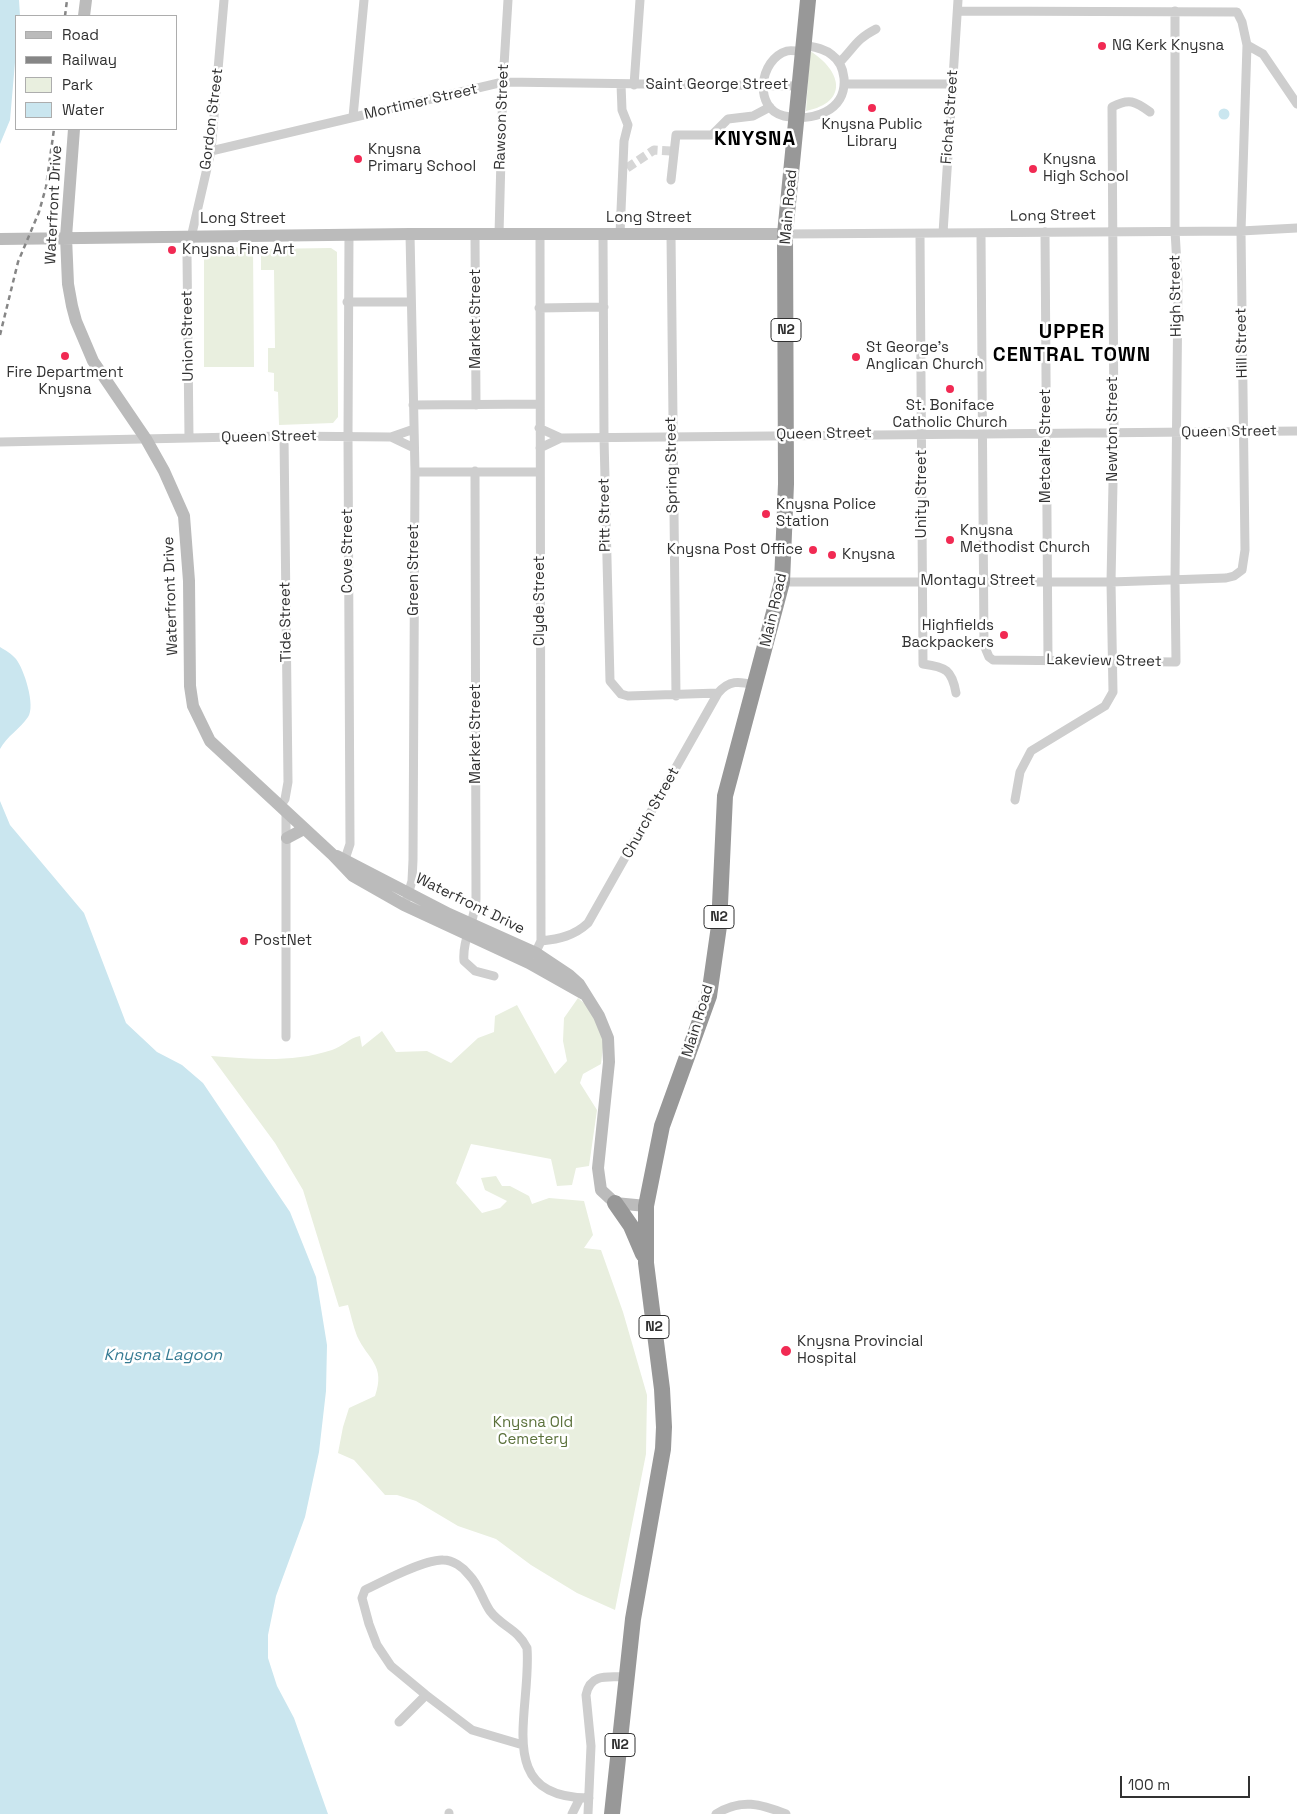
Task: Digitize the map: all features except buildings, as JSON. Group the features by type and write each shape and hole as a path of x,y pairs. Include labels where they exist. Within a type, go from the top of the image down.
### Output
{"highway":[{"name":"Main Road","path":"646,1206 662,1126 708,996 719,926 725,796 736,747 782,582 786,435 785,234 808,0"},
{"path":"615,1202 631,1226 646,1263"},
{"name":"N2","path":"612,1814 639,1575 656,1486 664,1427 662,1390 646,1263 646,1206"}],"street":[{"path":"84,15 86,0"},
{"name":"Gordon Street","path":"191,236 211,151 224,0"},
{"path":"353,117 364,0"},
{"name":"Rawson Street","path":"498,234 508,0"},
{"path":"634,84 640,0"},
{"name":"Fichat Street","path":"943,233 958,0"},
{"path":"958,11 1174,12"},
{"name":"Hill Street","path":"1174,12 1237,12 1242,22 1246,45 1241,231 1245,550 1242,570 1234,576 1174,580"},
{"name":"High Street","path":"1174,12 1175,231 1178,282 1174,580"},
{"path":"839,63 851,51 858,39 876,29"},
{"path":"1246,45 1263,54 1297,104"},
{"path":"803,49 823,49 839,63 845,84 843,93 832,109 814,116 784,116 774,112 770,107 763,85 765,70 774,57 788,51 803,49"},
{"name":"Mortimer Street","path":"211,151 503,82 634,84"},
{"path":"620,234 628,125 622,110 621,84"},
{"name":"Saint George Street","path":"634,84 799,86"},
{"path":"845,84 953,84"},
{"name":"Newton Street","path":"1015,800 1020,772 1031,751 1105,706 1113,692 1111,582 1114,433 1112,107 1124,101 1133,101 1150,112"},
{"path":"671,180 672,151 676,135 712,135 728,119 753,116 770,107"},
{"name":"Waterfront Drive","path":"74,130 66,237 68,284 76,321 93,361 146,439 164,471 184,516 188,543 190,686 193,706 210,741 304,829 344,863 407,899 570,975 579,984 599,1016 608,1038 609,1062 598,1182 601,1190 615,1202"},
{"name":"Long Street","path":"0,239 349,234 981,234 1112,230 1241,231 1297,228"},
{"name":"Metcalfe Street","path":"1045,232 1048,660"},
{"name":"Cove Street","path":"344,863 350,844 349,234"},
{"name":"Green Street","path":"407,899 413,850 414,429 410,234"},
{"name":"Market Street","path":"475,234 476,405"},
{"name":"Pitt Street","path":"603,234 604,438 610,681 621,694 628,696 676,696 718,693"},
{"name":"Unity Street","path":"920,234 923,433 923,664 937,666 949,672 953,678 956,693"},
{"path":"981,234 983,582"},
{"name":"Clyde Street","path":"532,958 541,941 540,235"},
{"name":"Spring Street","path":"670,235 671,436 676,696"},
{"name":"Union Street","path":"189,438 187,255 191,236"},
{"path":"348,302 411,302"},
{"path":"539,308 604,307"},
{"path":"413,405 539,404"},
{"name":"Queen Street","path":"539,428 561,438 923,433 1046,435 1297,431"},
{"name":"Queen Street","path":"0,442 284,436 391,437 414,429"},
{"name":"Tide Street","path":"284,436 288,782 283,808 287,838 286,1037"},
{"name":"Queen Street","path":"391,437 414,448"},
{"name":"Queen Street","path":"540,448 561,438"},
{"name":"Market Street","path":"475,471 476,899 471,930 463,950 464,961 475,971 494,976"},
{"path":"414,472 539,472"},
{"name":"Montagu Street","path":"782,582 922,580 1111,582 1174,580"},
{"name":"Lakeview Street","path":"983,582 986,651 993,660 1176,662 1174,580"},
{"path":"718,693 723,687 735,681 754,685"},
{"name":"Church Street","path":"541,941 570,935 588,923 718,693"},
{"path":"287,838 304,829"},
{"path":"615,1202 646,1206"},
{"path":"523,1745 472,1730 391,1666 382,1655 372,1631 362,1598 365,1590 425,1564 444,1560 452,1562 470,1576 490,1610 519,1635 527,1648 523,1745 530,1776 536,1783 552,1792 584,1798"},
{"path":"588,1814 584,1798 591,1746 587,1687 596,1678 626,1677"},
{"path":"399,1722 426,1695"},
{"path":"572,1814 584,1798"},
{"path":"716,1814 726,1807 746,1803 762,1805 786,1814"}],"green space":[{"path":"810,51 829,67 836,85 835,93 830,100 820,107 806,111"},
{"path":"253,247 254,367 204,367 204,248"},
{"path":"331,248 337,252 338,417 333,423 279,425 278,392 274,391 274,373 268,372 268,348 275,348 274,270 261,270 261,249"},
{"name":"Knysna Old Cemetery","path":"578,998 590,1008 604,1038 601,1064 583,1074 580,1083 597,1110 589,1166 576,1168 572,1185 557,1186 551,1159 471,1144 456,1183 482,1213 500,1208 507,1201 485,1190 481,1178 496,1176 502,1186 510,1186 529,1196 532,1204 549,1198 584,1201 593,1235 584,1248 601,1250 623,1312 647,1395 646,1454 615,1610 577,1593 531,1565 496,1539 458,1526 416,1501 397,1495 385,1495 354,1460 338,1453 349,1408 375,1396 378,1386 377,1370 357,1336 348,1305 339,1307 303,1190 275,1143 211,1056 272,1059 302,1057 332,1050 360,1036 362,1047 382,1031 396,1052 427,1051 451,1063 478,1038 494,1032 495,1016 517,1005 555,1074 567,1061 563,1041 564,1018"}],"water":[{"path":"0,0 19,0 20,15 15,15 15,62 10,120 0,144"},
{"path":"1224,108 1230,114 1224,120 1218,114"},
{"path":"0,647 13,655 19,664 28,688 31,705 28,717 0,749"},
{"name":"Knysna Lagoon","path":"0,801 10,825 84,913 126,1023 157,1052 182,1065 203,1083 290,1212 316,1277 327,1345 326,1391 319,1452 305,1517 276,1596 268,1635 268,1658 277,1686 294,1718 328,1814 0,1814"}],"tunnel":[{"path":"627,168 654,150 671,151"}],"railway":[{"path":"65,15 67,0"},
{"path":"0,335 18,262 39,212 46,187 54,130"}],"place":[{"name":"NG Kerk Knysna","path":"1102,46"},
{"name":"Knysna Public Library","path":"872,108"},
{"name":"Knysna Primary School","path":"358,159"},
{"name":"Knysna High School","path":"1033,169"},
{"name":"Knysna Fine Art","path":"172,250"},
{"name":"Fire Department Knysna","path":"65,356"},
{"name":"St George's Anglican Church","path":"856,357"},
{"name":"St. Boniface Catholic Church","path":"950,389"},
{"name":"Knysna Police Station","path":"766,514"},
{"name":"Knysna Methodist Church","path":"950,540"},
{"name":"Knysna Post Office","path":"813,550"},
{"name":"Knysna","path":"832,555"},
{"name":"Highfields Backpackers","path":"1004,635"},
{"name":"PostNet","path":"244,941"},
{"name":"Knysna Provincial Hospital","path":"786,1351"}],"district":[{"name":"KNYSNA","path":"755,140"},
{"name":"UPPER CENTRAL TOWN","path":"1072,344"}]}
